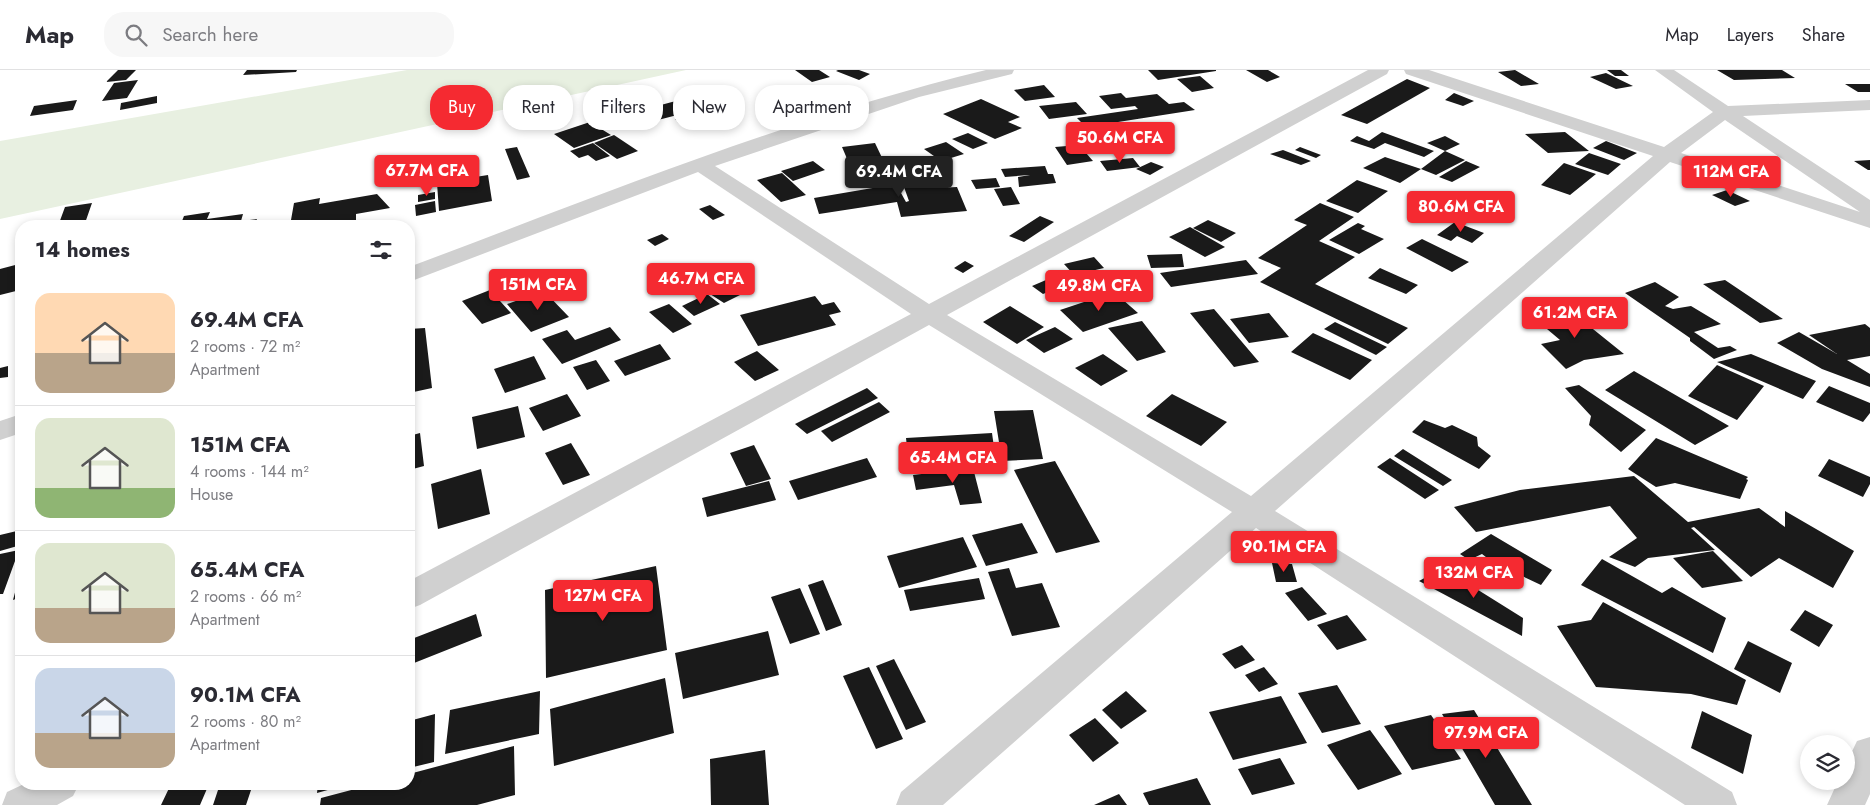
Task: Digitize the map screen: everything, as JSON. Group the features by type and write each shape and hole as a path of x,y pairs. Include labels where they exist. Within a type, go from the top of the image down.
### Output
{"street":[{"path":"415,274 700,165 912,93 1006,70"},
{"path":"415,593 1381,70"},
{"path":"1412,70 1870,222"},
{"path":"1663,70 1800,141"},
{"path":"1689,70 1870,209"},
{"path":"915,805 1667,154 1740,110 1870,105"},
{"path":"700,165 929,315 1254,512 1718,805"},
{"path":"0,431 15,425"},
{"path":"1846,805 1870,753"},
{"path":"21,805 49,790"}],"green space":[{"path":"407,70 686,70 617,85 583,85 583,92 573,95 573,85 503,85 503,110 493,112 493,85 430,85 430,126 0,219 0,141"}],"building":[{"path":"118,70 136,70 126,80 106,82"},
{"path":"247,70 297,70 296,72 243,75"},
{"path":"795,70 819,70 830,77 812,82"},
{"path":"859,70 870,74 859,80 836,71"},
{"path":"1148,70 1216,70 1216,71 1158,80"},
{"path":"1246,70 1268,70 1280,77 1267,82"},
{"path":"1515,70 1539,84 1521,86 1498,72"},
{"path":"1607,70 1621,70 1629,76 1615,76"},
{"path":"1717,70 1782,70 1795,78 1734,80"},
{"path":"1606,73 1633,86 1616,89 1590,77"},
{"path":"1200,76 1214,88 1192,92 1177,79"},
{"path":"1407,79 1430,88 1367,124 1341,115"},
{"path":"138,80 127,98 102,101 114,83"},
{"path":"1845,84 1870,84 1870,92 1858,92"},
{"path":"1044,85 1055,97 1025,101 1014,90"},
{"path":"1121,93 1126,98 1157,94 1169,104 1184,102 1195,110 1086,127 1077,118 1138,109 1135,106 1111,109 1099,96"},
{"path":"1454,93 1474,101 1463,106 1445,100"},
{"path":"157,96 157,103 120,110 121,103"},
{"path":"981,99 1020,117 1008,122 1022,128 995,139 943,114"},
{"path":"77,100 73,110 30,116 34,106"},
{"path":"673,102 673,116 663,119 663,104"},
{"path":"1076,102 1087,114 1049,119 1039,106"},
{"path":"1132,123 1141,133 1129,134 1142,147 1093,154 1073,131"},
{"path":"583,124 583,130 603,130 611,135 574,148 554,134 573,130 573,128"},
{"path":"1382,132 1434,151 1424,157 1385,143 1374,149 1350,141 1357,136 1369,141"},
{"path":"1565,132 1589,151 1548,153 1525,134"},
{"path":"968,133 988,143 973,149 952,139"},
{"path":"614,135 638,151 617,159 594,143"},
{"path":"1445,136 1460,144 1445,151 1427,143"},
{"path":"1606,141 1637,153 1624,160 1593,148"},
{"path":"946,142 964,154 941,161 924,149"},
{"path":"593,143 610,156 596,161 588,155 579,158 570,151"},
{"path":"875,143 885,164 851,168 842,147"},
{"path":"1079,145 1093,161 1067,165 1055,147"},
{"path":"517,147 530,177 517,180 505,149"},
{"path":"1300,147 1321,155 1316,158 1295,150"},
{"path":"1283,150 1311,161 1301,165 1270,154"},
{"path":"1445,151 1465,160 1436,175 1421,169"},
{"path":"1589,153 1621,164 1608,175 1575,164"},
{"path":"1385,157 1421,169 1400,183 1363,168"},
{"path":"1133,158 1140,167 1107,171 1100,161"},
{"path":"478,160 479,175 436,182 436,175 421,178 422,168"},
{"path":"1870,160 1870,170 1854,161"},
{"path":"813,161 825,170 793,181 781,171"},
{"path":"1466,161 1480,167 1452,182 1439,177"},
{"path":"1151,162 1164,167 1150,175 1136,169"},
{"path":"1564,163 1596,174 1570,195 1541,185"},
{"path":"1045,166 1048,174 1053,174 1056,183 1019,187 1018,177 1030,175 1005,177 1001,169"},
{"path":"782,173 806,195 781,202 757,180"},
{"path":"933,173 938,188 957,187 967,211 901,217 897,202 819,214 814,198 896,184 906,202 909,201 900,176"},
{"path":"488,175 492,201 439,211 437,183"},
{"path":"996,178 1000,187 976,189 971,180"},
{"path":"1357,180 1388,191 1358,213 1326,201"},
{"path":"1011,187 1020,204 1003,206 994,189"},
{"path":"1727,190 1750,201 1735,206 1712,195"},
{"path":"435,192 435,199 418,202 418,195"},
{"path":"377,194 390,208 356,214 356,220 291,220 294,203 320,198 319,204"},
{"path":"1431,199 1449,206 1433,219 1408,209 1420,200 1428,203"},
{"path":"435,201 436,212 416,216 415,205"},
{"path":"92,203 86,220 60,220 65,207"},
{"path":"1320,203 1354,217 1319,241 1355,257 1315,284 1408,328 1388,344 1260,282 1281,268 1258,258 1307,225 1294,220"},
{"path":"710,205 725,215 713,220 699,209"},
{"path":"210,212 207,219 243,214 241,220 182,220 184,216"},
{"path":"1040,216 1054,222 1024,242 1009,236"},
{"path":"1208,220 1236,233 1221,242 1193,228"},
{"path":"1455,222 1484,233 1472,243 1457,236 1451,241 1437,235"},
{"path":"1358,223 1365,226 1361,229 1384,239 1359,254 1329,240"},
{"path":"1190,227 1225,247 1205,257 1169,237"},
{"path":"662,234 669,239 655,246 647,240"},
{"path":"1422,239 1469,262 1452,272 1406,248"},
{"path":"1182,254 1184,267 1151,268 1147,255"},
{"path":"1094,257 1104,268 1074,275 1064,264"},
{"path":"1246,260 1258,274 1171,287 1160,273"},
{"path":"965,261 974,266 963,273 954,268"},
{"path":"15,265 15,291 0,295 0,269"},
{"path":"1380,268 1418,285 1406,294 1368,278"},
{"path":"1053,277 1065,285 1043,294 1032,286"},
{"path":"1725,280 1783,319 1760,323 1703,284"},
{"path":"736,281 750,290 724,303 710,294"},
{"path":"1655,282 1679,297 1665,306 1673,309 1691,306 1721,324 1694,332 1718,348 1730,346 1737,350 1714,359 1690,341 1690,338 1625,293"},
{"path":"490,290 511,313 482,324 462,301"},
{"path":"544,291 569,317 531,332 507,304"},
{"path":"1114,292 1138,313 1083,332 1060,310"},
{"path":"707,294 720,304 694,316 682,306"},
{"path":"815,296 822,305 834,302 841,312 829,315 836,325 758,346 740,315"},
{"path":"669,304 692,324 673,333 649,312"},
{"path":"1561,305 1624,354 1584,360 1566,369 1541,344 1560,340 1547,329 1557,327 1535,311"},
{"path":"1010,306 1044,327 1017,344 983,322"},
{"path":"1214,309 1259,362 1234,367 1190,313"},
{"path":"1269,313 1289,337 1249,343 1230,319"},
{"path":"1142,321 1166,352 1137,361 1108,328"},
{"path":"1335,322 1387,347 1376,355 1324,329"},
{"path":"1865,324 1870,328 1870,356 1847,360 1870,374 1870,387 1822,369 1777,343 1799,332 1837,354 1809,335"},
{"path":"610,327 621,340 562,364 542,339 567,330 575,340"},
{"path":"1055,327 1073,339 1044,353 1026,340"},
{"path":"425,328 432,388 415,392 415,329"},
{"path":"1313,333 1372,360 1350,380 1291,352"},
{"path":"660,344 671,359 625,376 614,361"},
{"path":"757,351 779,370 755,381 734,362"},
{"path":"1103,354 1128,371 1101,386 1075,368"},
{"path":"1751,354 1816,381 1803,399 1717,362"},
{"path":"534,356 546,379 505,393 494,369"},
{"path":"596,360 610,381 587,390 573,367"},
{"path":"1717,365 1764,386 1737,420 1688,396"},
{"path":"8,366 8,377 0,378 0,368"},
{"path":"1634,371 1729,426 1695,445 1605,390"},
{"path":"1579,385 1646,430 1621,452 1589,425 1591,416 1565,388"},
{"path":"1829,386 1870,403 1870,413 1863,422 1816,402"},
{"path":"867,388 878,398 807,434 795,424"},
{"path":"567,394 581,416 543,431 529,408"},
{"path":"1172,394 1227,422 1201,446 1146,416"},
{"path":"879,402 890,412 832,442 821,431"},
{"path":"518,406 525,437 477,449 472,417"},
{"path":"1033,410 1043,459 1002,461 994,411"},
{"path":"1424,420 1445,428 1452,425 1477,437 1478,446 1491,456 1479,469 1412,432"},
{"path":"420,433 424,466 415,468 415,434"},
{"path":"992,433 996,462 909,466 906,438"},
{"path":"1656,438 1748,477 1740,499 1675,483 1656,487 1628,469"},
{"path":"571,443 590,475 563,485 545,453"},
{"path":"754,445 771,479 746,486 730,453"},
{"path":"1403,449 1452,480 1443,486 1394,456"},
{"path":"867,458 877,477 798,500 789,481"},
{"path":"1390,458 1439,490 1425,499 1377,467"},
{"path":"1829,459 1870,477 1870,484 1863,497 1818,476"},
{"path":"1055,461 1100,542 1056,553 1014,470"},
{"path":"973,468 982,503 960,505 954,485 916,490 913,475"},
{"path":"481,469 490,514 438,529 431,484"},
{"path":"1634,476 1688,522 1759,508 1785,527 1785,511 1854,551 1833,588 1779,558 1751,577 1694,527 1691,528 1715,550 1648,558 1635,567 1609,557 1637,538 1610,506 1476,532 1454,507 1520,490"},
{"path":"769,481 776,500 707,517 702,498"},
{"path":"1022,523 1038,553 986,566 972,535"},
{"path":"15,531 15,547 0,551 0,535"},
{"path":"1491,534 1552,570 1541,585 1520,575 1513,585 1490,575 1495,564 1482,554 1469,560 1460,554"},
{"path":"963,537 977,567 899,588 887,556"},
{"path":"15,551 15,561 3,594 0,594 0,554"},
{"path":"1713,551 1743,581 1702,588 1673,558"},
{"path":"1602,559 1662,593 1672,587 1726,618 1713,653 1581,585"},
{"path":"1272,563 1292,564 1297,582 1276,582"},
{"path":"656,566 667,650 546,678 545,590"},
{"path":"1009,568 1016,588 1042,583 1060,627 1012,636 988,572"},
{"path":"1443,568 1523,618 1522,636 1419,581"},
{"path":"979,578 985,599 910,611 904,590"},
{"path":"823,580 842,625 826,631 808,585"},
{"path":"1302,587 1327,614 1308,621 1285,593"},
{"path":"800,588 820,634 790,644 771,597"},
{"path":"1603,602 1746,680 1737,705 1691,694 1596,687 1557,626 1591,620"},
{"path":"1805,610 1833,625 1819,647 1790,630"},
{"path":"476,614 482,636 415,663 415,638"},
{"path":"1347,615 1367,640 1337,650 1317,625"},
{"path":"768,631 779,675 683,699 675,653"},
{"path":"1748,641 1792,663 1780,693 1734,669"},
{"path":"1242,645 1255,660 1235,669 1222,654"},
{"path":"894,659 926,722 906,730 876,666"},
{"path":"869,667 903,739 876,749 843,676"},
{"path":"1264,667 1278,684 1259,692 1245,675"},
{"path":"665,678 674,733 554,766 550,709"},
{"path":"1337,685 1361,724 1322,733 1298,693"},
{"path":"540,691 539,734 445,754 450,710"},
{"path":"1126,691 1147,711 1121,729 1102,710"},
{"path":"1281,696 1307,743 1233,760 1209,712"},
{"path":"1474,710 1532,805 1495,805 1442,714"},
{"path":"1702,711 1752,735 1743,774 1691,748"},
{"path":"435,714 434,762 415,767 415,719"},
{"path":"1431,715 1461,759 1412,770 1384,726"},
{"path":"1095,718 1119,743 1093,762 1069,735"},
{"path":"1370,730 1402,774 1358,790 1327,745"},
{"path":"514,746 515,795 477,805 320,805 321,798 351,790 415,790 415,772"},
{"path":"765,750 769,805 711,805 710,759"},
{"path":"1280,758 1295,784 1252,795 1238,769"},
{"path":"1197,778 1211,805 1149,805 1143,793"},
{"path":"168,790 206,790 200,805 161,805"},
{"path":"218,790 251,790 246,805 213,805"},
{"path":"1119,794 1127,805 1094,805"}]}
